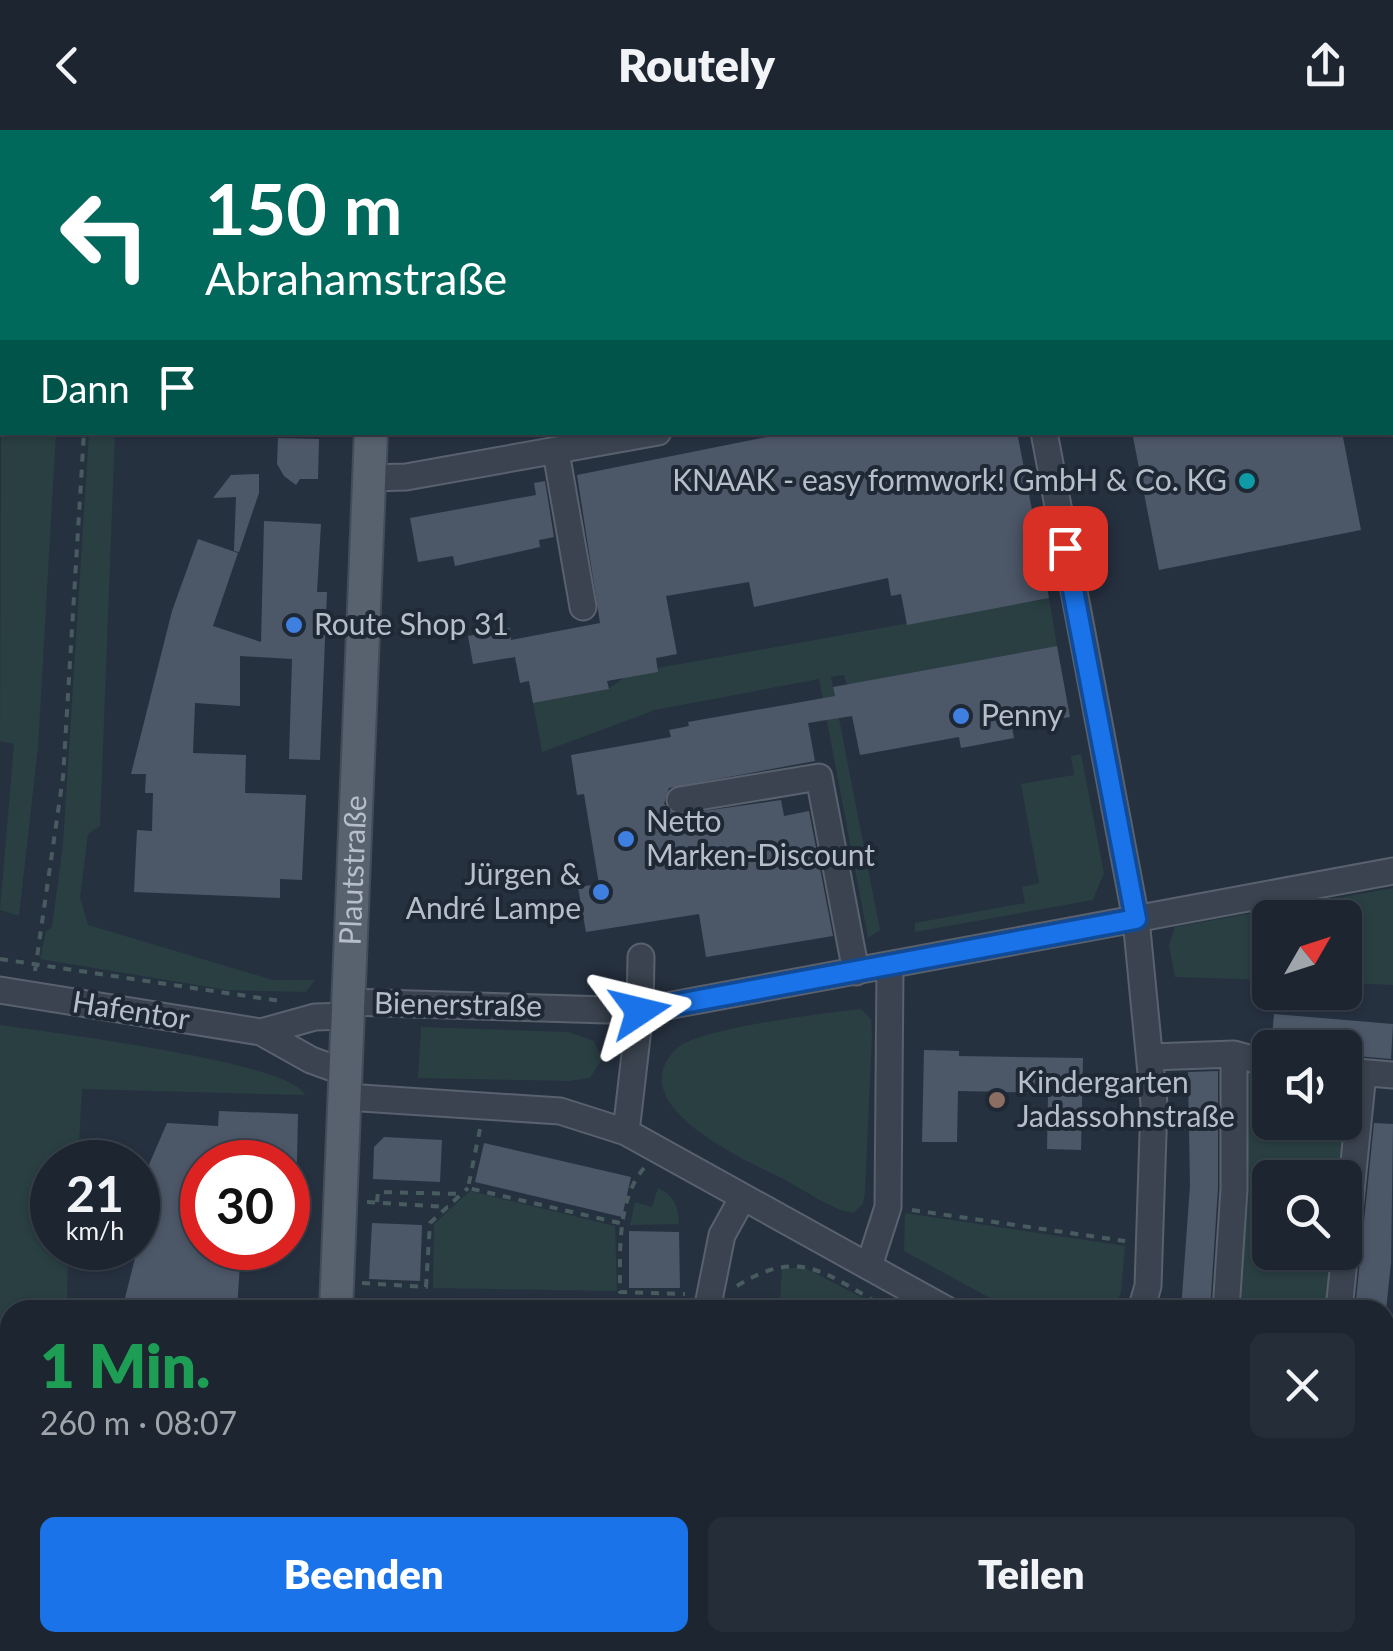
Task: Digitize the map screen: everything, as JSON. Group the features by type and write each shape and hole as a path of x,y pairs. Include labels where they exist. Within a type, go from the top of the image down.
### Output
{"main road":[{"name":"Plautstraße","path":"338,1296 371,435"}],"street":[{"path":"1045,435 1136,919 1152,1057 1148,1286 1143,1300"},
{"path":"369,478 406,477 556,452 608,437"},
{"path":"556,452 583,607"},
{"path":"680,800 820,778 856,972"},
{"name":"Bienerstraße","path":"349,1009 640,1011 1393,871"},
{"path":"626,1132 640,1011 641,956"},
{"path":"869,1266 888,1206 890,967"},
{"name":"Hafentor","path":"0,990 262,1032 347,1085 560,1112 626,1132 929,1300"},
{"name":"Hafentor","path":"262,1032 349,1009"},
{"path":"1152,1057 1234,1054 1252,1059"},
{"path":"1227,1300 1234,1190 1234,1054"},
{"path":"1362,1073 1393,1075"},
{"path":"1340,1300 1350,1140"},
{"path":"707,1300 722,1235 743,1197"}],"path":[{"path":"32,996 63,777 84,435"},
{"path":"0,959 260,1001 296,1001"},
{"path":"338,1296 426,1287 430,1223 468,1188 484,1105"},
{"path":"657,1146 636,1178 620,1229 620,1292 690,1300"},
{"path":"468,1188 624,1224"},
{"path":"377,1204 378,1192 462,1194"},
{"path":"342,1199 448,1207"},
{"path":"888,1206 1149,1244"},
{"path":"711,1300 755,1275 802,1263 872,1300"}],"green space":[{"path":"1,435 56,435 38,747 19,916 0,910 14,744 0,741"},
{"path":"89,435 115,435 100,826 88,834 80,897 88,925 273,980 315,980 306,992 227,990 40,959 46,931 52,927 63,844"},
{"path":"1049,598 1057,646 847,685 844,675 831,677 880,930 868,938 819,679 655,710 542,752 533,703 608,689 625,677 658,668"},
{"path":"1081,754 1104,873 1093,900 915,932 915,923 1025,903 1022,887 1039,883 1021,784 1074,775 1071,756"},
{"path":"1393,888 1393,985 1362,984 1362,900 1326,900"},
{"path":"1252,913 1252,979 1175,977 1169,946 1175,927"},
{"path":"861,1009 871,1019 872,1035 865,1192 863,1204 853,1213 827,1204 719,1145 695,1129 664,1091 663,1070 676,1049 689,1041 763,1023"},
{"path":"0,1025 216,1060 291,1083 305,1095 82,1089 79,1140 30,1140 30,1270 68,1270 67,1300 0,1300"},
{"path":"421,1027 568,1032 594,1041 602,1059 590,1078 569,1081 418,1078"},
{"path":"1240,1064 1252,1067 1252,1140 1343,1140 1341,1160 1252,1160 1252,1270 1331,1270 1328,1300 1232,1300"},
{"path":"658,1188 674,1203 679,1224 630,1225 635,1202 652,1207"},
{"path":"470,1191 615,1226 617,1291 433,1288 434,1224"},
{"path":"905,1213 1125,1246 1121,1293 1117,1300 994,1300 904,1251"},
{"path":"803,1267 867,1300 780,1300 782,1269"}],"building":[{"path":"777,435 1018,435 1049,598 907,625 901,594 891,596 888,578 754,607 749,582 666,596 677,654 656,658 658,672 607,681 609,689 533,703 529,681 520,683 515,657 473,664 468,636 510,628 511,640 600,623 577,475"},
{"name":"KNAAK - easy formwork! GmbH & Co. KG","path":"1133,435 1343,435 1361,530 1159,570"},
{"path":"278,438 319,439 318,479 300,479 296,485 284,476 277,464"},
{"path":"259,474 259,493 239,552 234,551 236,497 213,498 231,475"},
{"path":"545,481 554,537 539,540 540,547 455,566 453,556 418,562 410,518 536,495 534,483"},
{"path":"264,521 321,524 317,592 327,592 320,760 289,759 292,659 240,656 240,706 195,703 193,753 246,755 245,793 306,795 302,880 280,879 280,898 134,892 137,830 152,831 153,793 145,793 146,774 131,774 172,611 198,539 238,553 213,626 261,642"},
{"path":"1057,646 1070,717 1012,727 1014,738 961,748 959,737 860,755 852,716 808,723 815,761 669,788 664,804 675,815 781,800 784,816 809,811 833,936 706,957 699,914 586,932 578,887 599,884 584,794 577,795 571,755 671,737 669,730 689,726 688,722 835,696 833,687"},
{"path":"1274,1014 1393,1024 1391,1059 1362,1056 1362,1030 1273,1030"},
{"path":"924,1050 959,1051 959,1056 1083,1058 1081,1150 1047,1149 1048,1093 958,1091 957,1142 922,1142"},
{"path":"1218,1071 1218,1188 1211,1300 1182,1300 1190,1186 1188,1072"},
{"path":"219,1111 298,1114 297,1140 180,1140 180,1270 240,1270 238,1300 124,1300 132,1270 160,1270 160,1140 167,1123 218,1126"},
{"path":"1374,1123 1393,1124 1387,1300 1356,1300"},
{"path":"384,1137 442,1140 440,1182 373,1179 374,1147"},
{"path":"484,1143 631,1177 622,1217 475,1182"},
{"path":"372,1223 422,1225 420,1281 369,1279"},
{"path":"629,1231 679,1232 680,1288 629,1288"}],"place":[{"name":"KNAAK - easy formwork! GmbH & Co. KG","path":"1247,481"},
{"name":"Route Shop 31","path":"294,625"},
{"name":"Penny","path":"961,716"},
{"name":"Netto Marken-Discount","path":"626,839"},
{"name":"Jürgen & André Lampe","path":"601,892"},
{"name":"Kindergarten Jadassohnstraße","path":"997,1100"}],"route":[{"path":"640,1011 1136,919 1065,548"}]}
